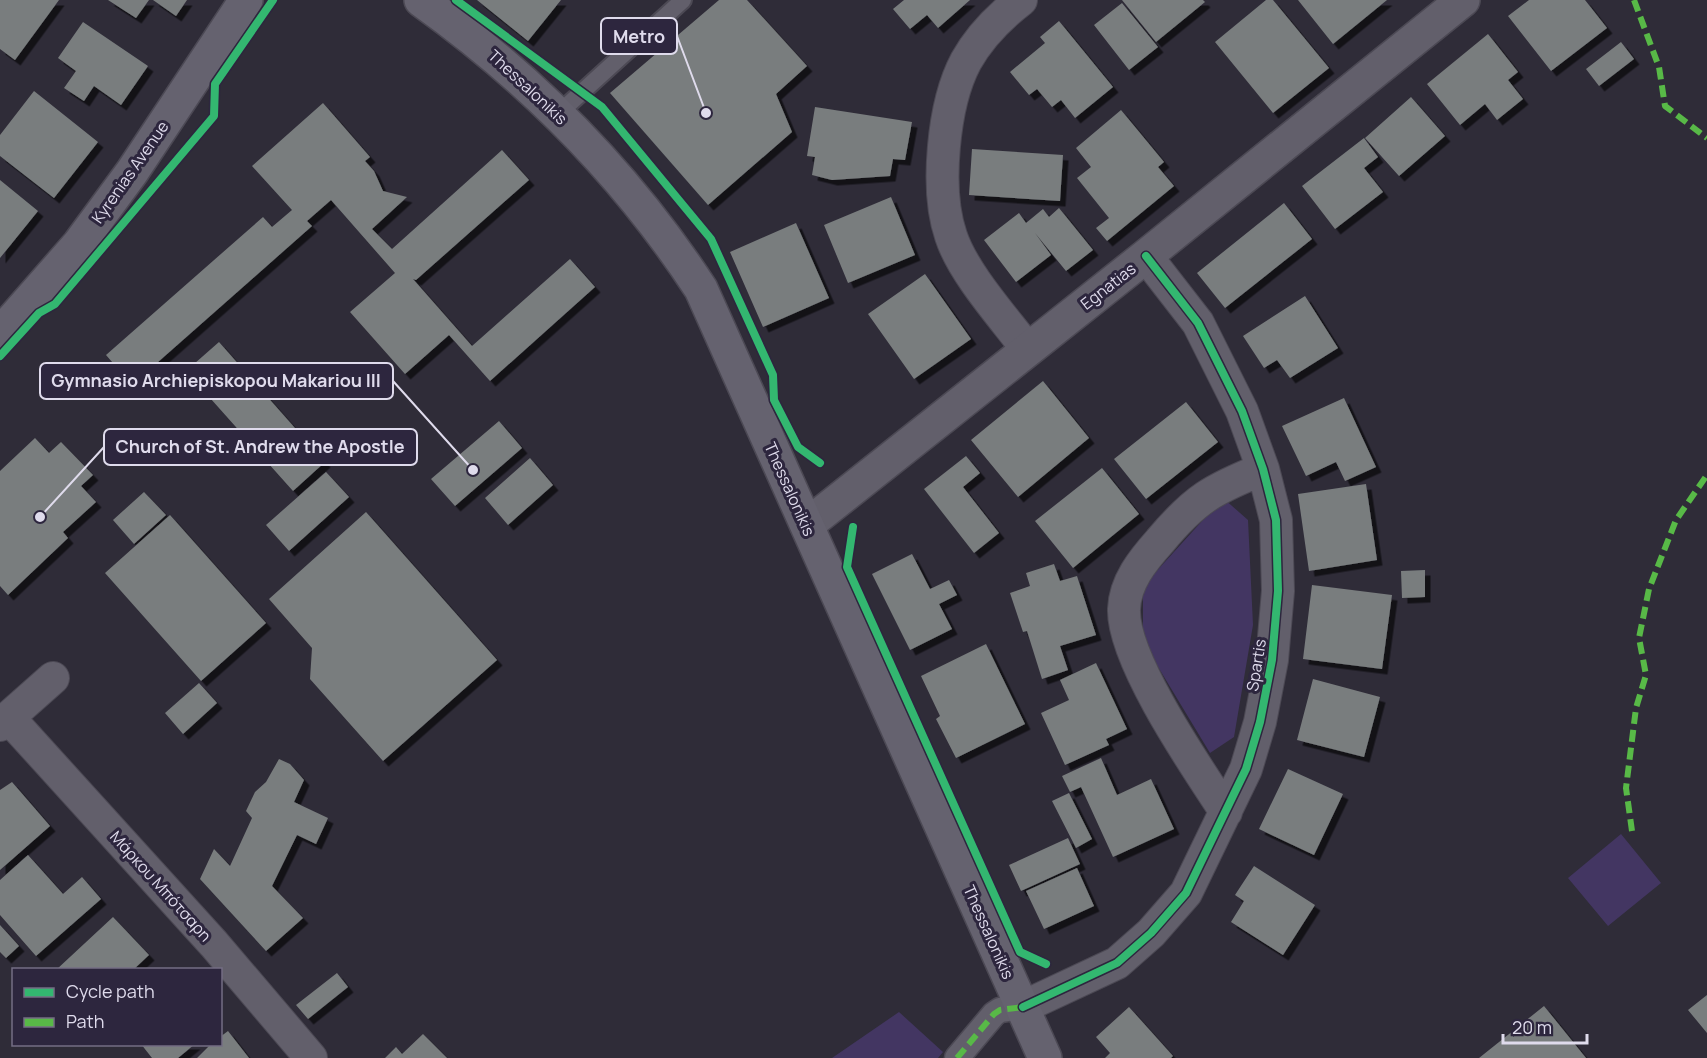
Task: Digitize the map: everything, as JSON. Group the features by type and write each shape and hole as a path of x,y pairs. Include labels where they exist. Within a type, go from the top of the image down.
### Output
{"main road":[{"name":"Kyrenias Avenue","path":"0,334 79,244 132,172 246,0"},
{"name":"Thessalonikis","path":"421,0 475,38 559,113 656,226 701,289 1045,1058"}],"street":[{"path":"1021,0 989,28 966,62 951,106 943,152 943,196 950,236 961,259 1028,350"},
{"name":"Egnatias","path":"807,525 1146,256 1461,1"},
{"name":"Spartis","path":"1023,1007 1117,963 1152,933 1186,893 1246,769 1260,722 1272,660 1278,591 1276,519 1263,469 1242,411 1198,323 1146,256"},
{"path":"1226,812 1174,732 1135,655 1125,627 1124,607 1136,572 1174,524 1200,499 1220,486 1263,469"},
{"path":"4,721 54,678"},
{"name":"Μάρκου Μπότσαρη","path":"4,721 214,944 311,1058"},
{"path":"957,1058 999,1010 1023,1007"}],"lane":[{"path":"559,113 684,0"}],"shaded area":[{"path":"1223,498 1248,520 1253,625 1234,737 1210,753 1143,642 1143,586"},
{"path":"1621,834 1661,883 1608,926 1568,878"},
{"path":"899,1012 943,1052 938,1058 832,1058"}],"building":[{"path":"0,0 59,0 15,60 0,49"},
{"path":"108,0 149,0 136,18"},
{"path":"153,0 187,0 176,16"},
{"path":"477,0 561,0 528,41"},
{"path":"719,0 747,0 807,66 776,94 792,132 708,205 610,93"},
{"path":"904,0 970,0 938,28 927,15 910,29 893,9"},
{"path":"1122,0 1203,0 1205,2 1156,42"},
{"path":"1266,0 1273,0 1329,68 1273,113 1215,42"},
{"path":"1298,0 1387,0 1333,44"},
{"path":"1529,0 1585,0 1607,28 1551,71 1508,16"},
{"path":"1122,3 1158,47 1129,70 1094,25"},
{"path":"1059,21 1113,87 1075,118 1061,100 1052,107 1037,89 1029,95 1010,72 1045,43 1040,37"},
{"path":"83,22 148,66 121,105 94,86 84,101 64,88 76,71 58,58"},
{"path":"1488,34 1518,72 1508,80 1523,99 1497,120 1485,104 1460,125 1427,84"},
{"path":"1621,42 1634,59 1599,86 1586,69"},
{"path":"34,91 98,142 54,198 0,156 0,135"},
{"path":"1411,97 1445,136 1399,176 1365,138"},
{"path":"323,103 370,157 365,161 374,171 383,191 407,197 372,229 392,249 502,150 529,180 416,280 413,279 472,346 570,259 595,287 490,381 449,335 405,374 350,312 395,273 331,200 307,221 312,226 132,385 106,355 263,217 272,227 292,210 252,166"},
{"path":"815,107 912,122 905,160 893,159 890,176 832,180 812,175 815,157 807,156"},
{"path":"1121,110 1164,162 1158,167 1174,186 1107,241 1096,228 1109,218 1077,178 1091,167 1076,148"},
{"path":"1364,138 1378,157 1364,168 1383,192 1335,229 1302,186"},
{"path":"972,149 1063,155 1060,201 969,195"},
{"path":"0,180 38,211 0,258"},
{"path":"891,197 915,255 848,283 824,225"},
{"path":"1284,203 1312,239 1225,308 1197,273"},
{"path":"1059,208 1093,250 1066,271 1035,233 1051,255 1016,282 984,240 1019,213 1026,223 1043,209 1049,217"},
{"path":"796,223 829,298 763,327 730,252"},
{"path":"925,274 971,339 914,379 868,314"},
{"path":"1305,296 1338,348 1290,378 1277,360 1264,368 1243,336"},
{"path":"219,342 325,462 293,491 186,371"},
{"path":"1043,381 1089,438 1018,497 971,440"},
{"path":"1344,398 1376,467 1345,481 1336,462 1306,476 1282,426"},
{"path":"1186,402 1218,442 1146,499 1114,459"},
{"path":"499,421 522,448 455,506 431,479"},
{"path":"35,438 49,453 61,442 93,475 81,486 96,502 63,532 68,538 8,595 0,586 0,471"},
{"path":"966,456 980,473 963,487 999,533 974,553 924,489"},
{"path":"530,458 553,485 508,525 485,498"},
{"path":"1102,468 1139,514 1073,568 1035,521"},
{"path":"326,472 349,497 289,551 266,525"},
{"path":"1366,484 1377,560 1309,571 1298,494"},
{"path":"144,492 166,515 134,544 113,520"},
{"path":"366,512 497,660 383,761 310,679 312,648 269,599"},
{"path":"170,515 266,623 201,681 105,573"},
{"path":"912,554 930,589 949,580 957,595 939,604 952,629 910,650 872,574"},
{"path":"1054,564 1060,581 1077,576 1096,635 1060,646 1068,670 1042,679 1027,631 1023,632 1010,593 1030,586 1026,573"},
{"path":"1425,570 1425,597 1402,598 1401,571"},
{"path":"1312,585 1392,595 1382,669 1303,659"},
{"path":"986,644 1025,724 956,758 936,719 940,716 921,676"},
{"path":"1096,663 1127,729 1106,739 1109,745 1065,765 1041,713 1069,700 1060,680"},
{"path":"1313,679 1380,697 1364,757 1297,740"},
{"path":"199,683 217,703 183,734 165,713"},
{"path":"1101,758 1117,795 1151,779 1174,829 1113,857 1081,787 1070,792 1062,776"},
{"path":"279,759 290,764 304,780 294,802 328,818 316,844 297,835 272,886 303,918 266,951 200,879 214,849 230,866 252,818 246,811 255,792 266,782"},
{"path":"1288,769 1343,794 1314,855 1259,829"},
{"path":"12,782 50,826 0,870 0,790"},
{"path":"1069,793 1092,839 1076,848 1052,801"},
{"path":"1068,838 1080,864 1021,891 1009,865"},
{"path":"28,855 63,894 82,877 101,899 36,956 0,915 0,880"},
{"path":"1254,866 1315,905 1283,955 1231,922 1244,901 1235,895"},
{"path":"1077,868 1094,906 1044,929 1026,891"},
{"path":"113,917 149,955 135,968 58,968"},
{"path":"0,925 19,946 6,958 0,952"},
{"path":"337,973 348,987 308,1019 296,1005"},
{"path":"1707,995 1707,1033 1688,1010"},
{"path":"1544,1006 1586,1058 1479,1058"},
{"path":"1129,1007 1173,1056 1171,1058 1105,1058 1110,1053 1096,1037"},
{"path":"228,1031 249,1058 197,1058 209,1046 222,1046 222,1036"},
{"path":"423,1034 447,1058 385,1058 396,1047 402,1054"},
{"path":"143,1046 193,1046 178,1058 152,1058"}],"marked path":[{"path":"1634,0 1659,67 1665,106 1707,138"},
{"path":"1632,831 1626,788 1636,708 1646,675 1639,638 1649,589 1676,520 1707,475"},
{"path":"957,1058 994,1014 1000,1010 1023,1007"}],"cycle path":[{"path":"0,356 39,313 55,304 214,116 215,84 273,0"},
{"path":"456,0 602,107 711,239 773,375 774,400 798,447 820,463"},
{"path":"1023,1007 1117,963 1151,933 1186,893 1246,769 1260,722 1272,660 1278,591 1276,520 1263,469 1242,411 1198,323 1146,256"},
{"path":"853,527 847,567 1020,952 1046,964"}],"place":[{"name":"Metro","path":"706,113"},
{"name":"Gymnasio Archiepiskopou Makariou III","path":"473,470"},
{"name":"Church of St. Andrew the Apostle","path":"40,517"}]}
